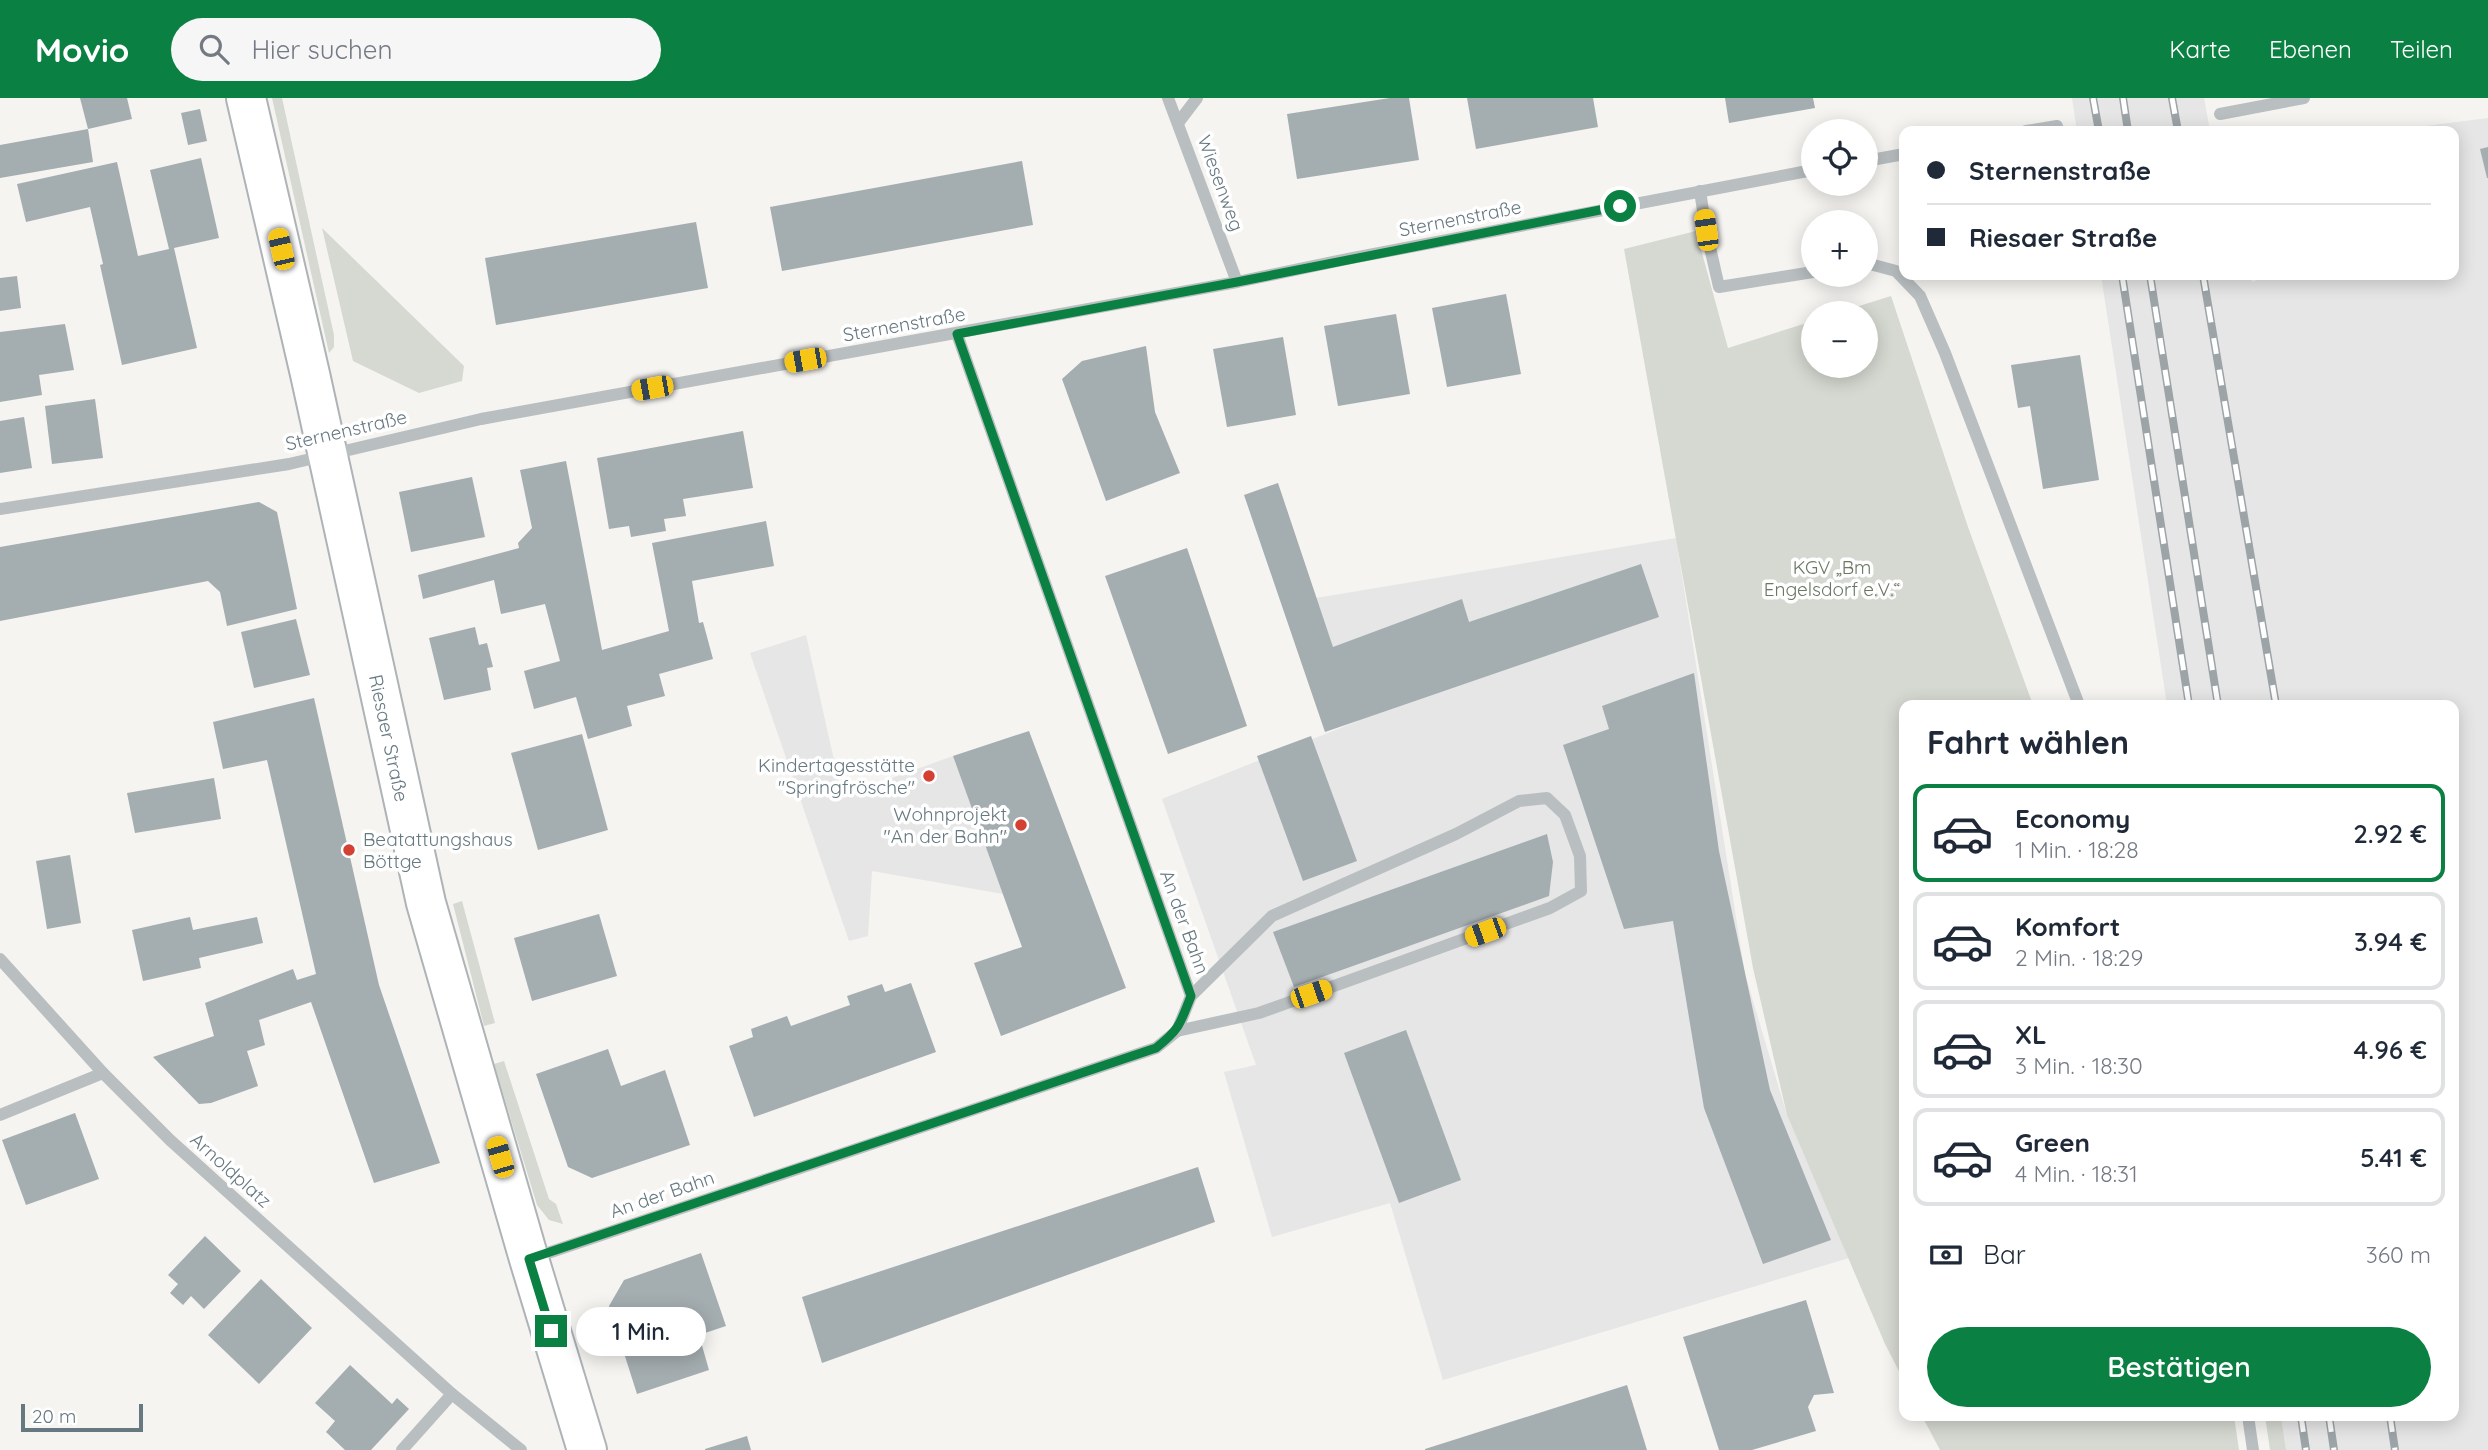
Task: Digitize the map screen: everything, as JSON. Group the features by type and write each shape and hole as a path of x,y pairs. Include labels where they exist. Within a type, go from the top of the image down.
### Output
{"main road":[{"name":"Riesaer Straße","path":"246,98 426,903 587,1450"}],"street":[{"name":"Wiesenweg","path":"1168,98 1237,282"},
{"path":"1178,123 1197,98"},
{"path":"2220,114 2304,98"},
{"path":"1878,159 1899,155"},
{"name":"Sternenstraße","path":"0,509 289,464 481,419 1237,282 1801,172"},
{"path":"1700,191 1719,287 1801,274"},
{"path":"1878,266 1899,274"},
{"path":"1905,280 1920,296 1945,354 2077,700"},
{"name":"An der Bahn","path":"529,1259 1156,1048 1177,1031 1191,996 957,334"},
{"path":"1177,1031 1259,1013 1550,908 1571,897 1581,891 1580,856 1565,815 1547,798 1519,801 1456,834 1272,916 1191,996"},
{"name":"Arnoldplatz","path":"0,959 103,1073 170,1140 452,1394 521,1450"},
{"path":"0,1115 103,1073"},
{"path":"402,1450 452,1394"},
{"path":"2249,1421 2253,1450"}],"shaded area":[{"path":"2072,98 2204,98 2209,126 2076,126"},
{"path":"2488,118 2488,1450 2286,1450 2282,1421 2459,1421 2459,700 2166,700 2102,280 2459,280 2459,126 2426,126"},
{"path":"1676,538 1745,974 1787,1115 1849,1258 1443,1380 1390,1203 1272,1237 1224,1072 1256,1065 1162,799 1358,721 1316,598"},
{"name":"Kindertagesstätte \"Springfrösche\"","path":"806,635 842,796 953,756 1003,894 872,871 868,936 849,941 750,653"}],"green space":[{"path":"272,98 282,98 334,335 334,347 329,353"},
{"path":"322,228 464,366 462,381 419,393 353,361"},
{"name":"KGV „Bm Engelsdorf e.V.“","path":"1696,231 1728,348 1801,325 1801,378 1878,378 1878,301 1875,301 1891,296 1968,527 2031,700 1899,700 1899,1371 1787,1115 1753,968 1624,249"},
{"path":"462,901 495,1023 484,1026 453,904"},
{"path":"504,1061 549,1199 556,1204 563,1224 549,1220 537,1205 494,1064"},
{"path":"1925,1421 2235,1421 2239,1450 1940,1450"},
{"path":"2266,1421 2282,1421 2286,1450 2270,1450"}],"building":[{"path":"80,98 127,98 132,119 88,129"},
{"path":"1390,98 1409,98 1419,160 1297,179 1287,114"},
{"path":"1467,98 1593,98 1598,127 1476,149"},
{"path":"1725,98 1813,98 1815,108 1729,123"},
{"path":"200,109 207,141 188,145 181,113"},
{"path":"88,129 93,162 0,178 0,145"},
{"path":"2488,147 2488,178 2487,178 2480,149"},
{"path":"201,158 219,238 174,248 197,348 122,365 90,207 26,222 17,184 117,162 138,256 169,249 150,170"},
{"path":"1022,161 1033,225 782,271 770,207"},
{"path":"696,222 708,288 496,325 485,258"},
{"path":"17,276 21,308 0,311 0,278"},
{"path":"1506,294 1521,374 1447,387 1432,308"},
{"path":"1396,314 1410,394 1338,406 1324,326"},
{"path":"65,324 74,370 39,375 42,395 0,402 0,332"},
{"path":"1283,337 1296,415 1227,427 1213,349"},
{"path":"1146,346 1155,412 1180,473 1106,501 1062,379 1082,361"},
{"path":"2080,355 2099,480 2043,489 2030,406 2018,408 2011,365"},
{"path":"95,399 103,458 52,464 45,406"},
{"path":"24,417 32,468 0,473 0,421"},
{"path":"743,431 753,488 683,499 686,516 664,519 666,531 631,537 629,526 609,529 597,458"},
{"path":"566,461 602,650 669,631 652,543 766,521 774,566 692,581 699,623 703,622 713,659 659,674 665,696 627,706 632,726 588,739 576,697 534,709 524,671 560,661 545,604 501,614 494,580 423,599 418,575 519,548 518,543 532,528 520,470"},
{"path":"472,477 485,537 411,552 399,492"},
{"path":"1278,483 1333,647 1462,599 1469,622 1641,564 1659,617 1325,732 1244,495"},
{"path":"259,502 277,512 297,609 227,626 220,592 208,581 0,621 0,547"},
{"path":"1187,548 1247,726 1168,754 1105,576"},
{"path":"296,619 310,675 254,688 241,632"},
{"path":"475,627 479,645 487,643 493,667 487,668 491,690 444,700 429,638"},
{"path":"1694,673 1719,851 1770,1090 1831,1240 1763,1264 1704,1108 1673,921 1624,929 1563,745 1609,729 1602,706"},
{"path":"314,698 379,985 440,1163 374,1183 311,1002 259,1020 265,1045 247,1051 258,1086 211,1103 199,1104 153,1057 214,1036 205,1003 293,969 297,980 316,974 267,760 223,769 213,722"},
{"name":"Wohnprojekt \"An der Bahn\"","path":"1029,731 1126,988 1001,1036 974,963 1022,947 953,756"},
{"path":"582,734 608,830 538,850 511,753"},
{"path":"1311,736 1357,861 1303,881 1257,756"},
{"path":"214,778 221,819 135,833 127,793"},
{"path":"1547,834 1553,862 1549,896 1294,987 1273,932"},
{"path":"70,855 81,923 47,929 36,861"},
{"path":"599,914 617,976 532,1001 514,938"},
{"path":"190,917 193,930 257,917 263,943 199,958 201,968 143,981 132,930"},
{"path":"911,983 936,1052 754,1117 729,1046 753,1037 751,1029 787,1016 791,1026 850,1005 847,996 882,984 885,992"},
{"path":"1406,1030 1461,1180 1399,1203 1344,1053"},
{"path":"608,1049 621,1086 665,1070 690,1145 592,1178 568,1167 536,1074"},
{"path":"75,1113 99,1179 26,1205 2,1140"},
{"path":"1198,1167 1215,1222 822,1363 802,1297"},
{"path":"205,1236 241,1271 204,1309 191,1296 183,1305 170,1293 178,1284 168,1275"},
{"path":"701,1253 726,1326 699,1335 709,1370 637,1394 609,1306 624,1280"},
{"path":"261,1279 312,1328 259,1384 208,1335"},
{"path":"1806,1300 1834,1393 1814,1395 1808,1407 1816,1431 1752,1450 1719,1450 1683,1337"},
{"path":"350,1365 392,1404 397,1398 409,1409 371,1450 345,1450 326,1432 335,1421 315,1403"},
{"path":"1627,1385 1647,1450 1425,1450 1425,1449"},
{"path":"747,1436 751,1450 705,1450 705,1449"}],"railway":[{"path":"2093,98 2098,126"},
{"path":"2123,98 2127,126"},
{"path":"2172,98 2177,126"},
{"path":"2123,280 2188,700"},
{"path":"2151,280 2217,700"},
{"path":"2204,280 2275,700"},
{"path":"2302,1421 2306,1450"},
{"path":"2330,1421 2334,1450"},
{"path":"2391,1421 2395,1450"}],"place":[{"name":"Kindertagesstätte \"Springfrösche\"","path":"929,776"},
{"name":"Wohnprojekt \"An der Bahn\"","path":"1021,825"},
{"name":"Beatattungshaus Böttge","path":"349,850"}],"route":[{"path":"551,1331 529,1259 1156,1048 1177,1031 1184,1014 1191,996 957,334 1620,206"}]}
